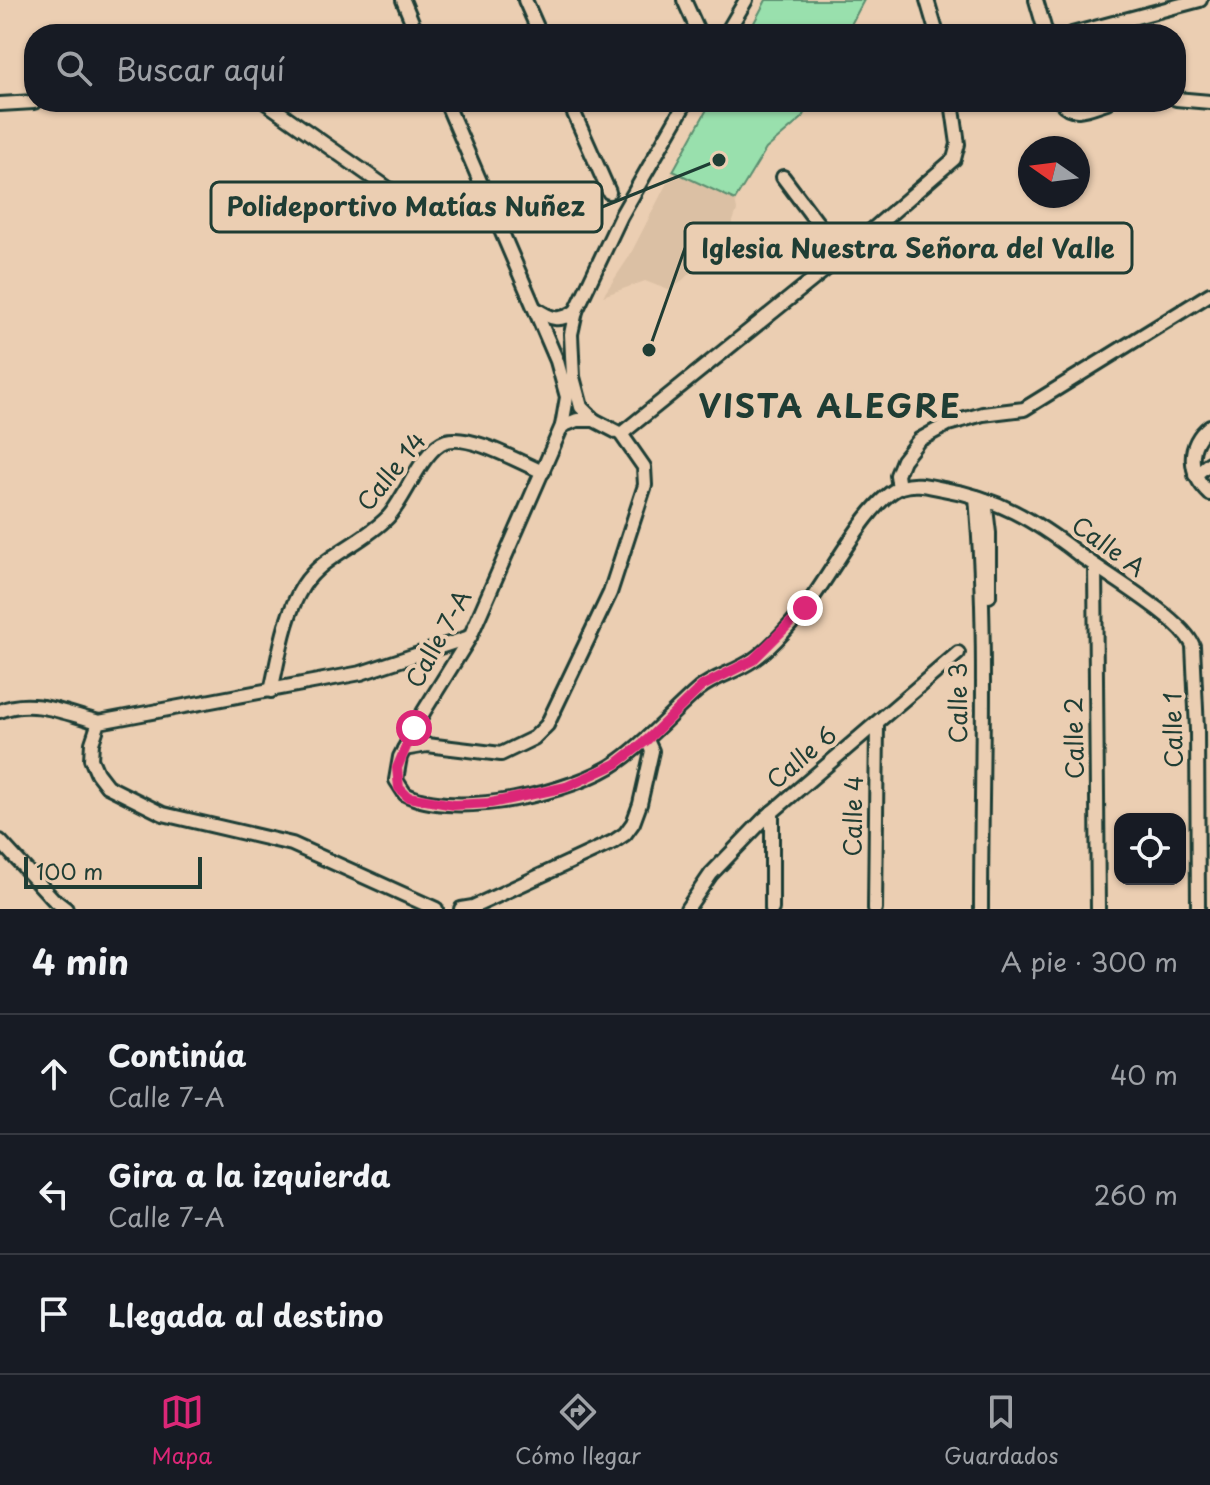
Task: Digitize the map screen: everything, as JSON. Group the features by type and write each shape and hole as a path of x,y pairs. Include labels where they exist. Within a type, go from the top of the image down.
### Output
{"street":[{"path":"403,0 411,24"},
{"path":"525,0 536,24"},
{"path":"684,0 695,24"},
{"path":"732,24 746,0"},
{"path":"927,0 934,24"},
{"path":"1036,0 1043,24"},
{"path":"1110,24 1200,0"},
{"path":"1186,100 1210,102"},
{"path":"0,104 24,103"},
{"path":"279,112 423,213"},
{"name":"Calle 7-A","path":"450,112 557,361 567,397 562,426 470,637 404,749 396,780 405,794 454,805 491,803 566,787 616,764 647,740 702,686 753,660 764,650 805,608 875,508 899,488"},
{"path":"573,112 609,192"},
{"path":"404,749 427,745 501,754 534,738 547,725 610,593 645,485 644,467 621,434 594,420 581,407 573,377 571,334 576,311 621,216 680,112"},
{"path":"621,434 842,256 954,159 958,144 953,112"},
{"path":"783,177 842,256"},
{"path":"981,498 919,484 899,488 897,475 903,460 919,440 948,424 983,414 1024,409 1210,294"},
{"path":"535,308 556,320 576,311"},
{"path":"562,426 577,420 594,420"},
{"path":"1210,426 1199,434 1194,450 1195,475 1199,484 1210,494"},
{"name":"Calle 14","path":"271,691 288,624 302,587 320,567 362,540 389,516 433,450 449,440 464,439 543,472"},
{"path":"1195,475 1210,463"},
{"name":"Calle A","path":"981,498 1030,519 1183,629 1193,646"},
{"name":"Calle 3","path":"981,498 989,533 981,909"},
{"name":"Calle 2","path":"1095,566 1098,909"},
{"path":"0,711 15,705 30,704 99,722 361,673 470,637"},
{"name":"Calle 1","path":"1193,646 1198,909"},
{"name":"Calle 6","path":"687,909 711,874 772,812 958,653"},
{"name":"Calle 3","path":"985,665 988,909"},
{"path":"99,722 92,743 91,759 107,786 163,814 292,844 436,909"},
{"name":"Calle 4","path":"875,909 877,724"},
{"path":"461,909 473,907 625,834 633,823 646,779 652,751 647,740"},
{"path":"772,812 772,909"},
{"path":"0,841 66,909"}],"shaded area":[{"path":"673,171 735,200 737,210 727,238 671,291 645,281 603,296 629,257"}],"green space":[{"path":"766,0 864,0 851,24 753,24"},
{"path":"705,112 805,112 801,119 766,149 735,200 673,171"}],"place":[{"name":"Polideportivo Matías Nuñez","path":"719,160"},
{"name":"Iglesia Nuestra Señora del Valle","path":"649,350"}],"district":[{"name":"VISTA ALEGRE","path":"830,407"}],"route":[{"path":"414,728 397,768 399,788 408,797 454,805 491,803 566,787 616,764 647,740 702,686 753,660 805,608"}]}
